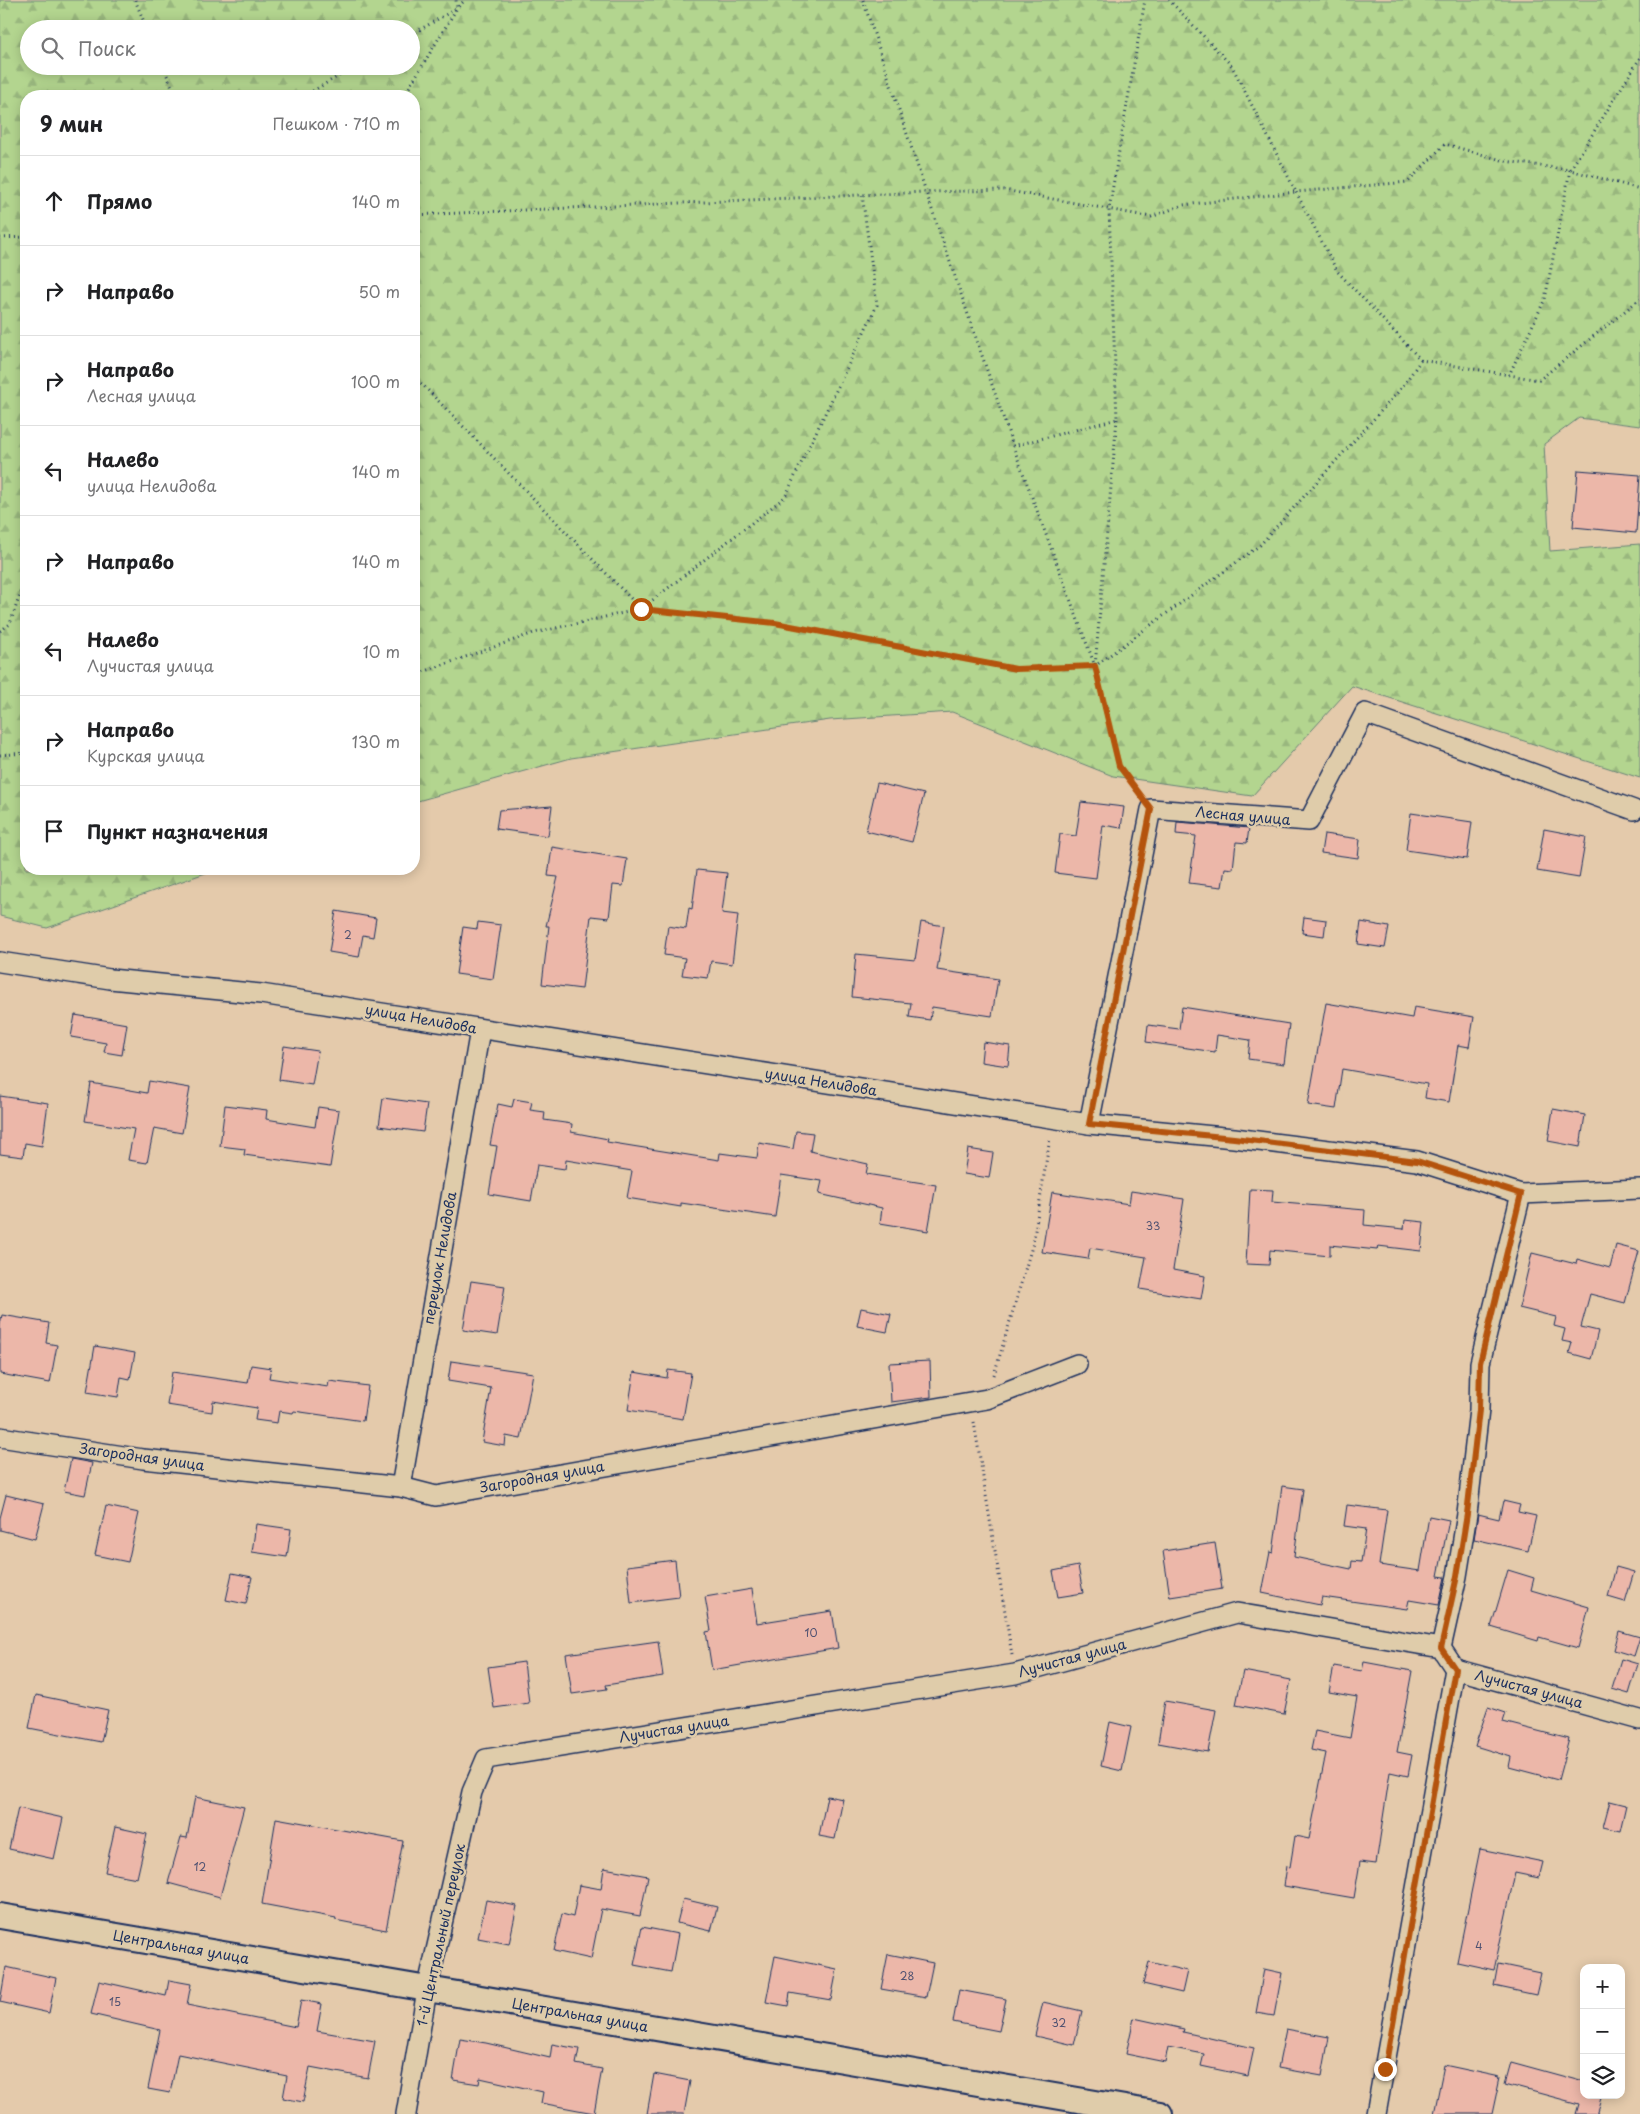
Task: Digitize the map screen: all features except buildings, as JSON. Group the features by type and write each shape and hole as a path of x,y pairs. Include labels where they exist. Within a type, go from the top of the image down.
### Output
{"street":[{"name":"Лесная улица","path":"1151,809 1309,821 1365,713 1634,810"},
{"path":"1089,1124 1151,809"},
{"name":"улица Нелидова","path":"0,962 110,979 261,994 480,1030 1089,1124 1234,1138 1417,1161 1521,1194 1640,1189"},
{"name":"переулок Нелидова","path":"400,1487 480,1030"},
{"path":"1376,2114 1455,1669 1441,1648 1457,1576 1467,1514 1479,1410 1480,1363 1521,1194"},
{"name":"Загородная улица","path":"0,1437 143,1459 400,1487 436,1496 987,1399 1077,1364"},
{"name":"Лучистая улица","path":"486,1759 1015,1674 1237,1613 1441,1648"},
{"name":"Лучистая улица","path":"1455,1669 1640,1720"},
{"name":"1-й Центральный переулок","path":"406,2114 427,1990 472,1792 486,1759"},
{"name":"Центральная улица","path":"0,1916 1160,2114"}],"path":[{"path":"134,0 143,20"},
{"path":"456,0 457,8"},
{"path":"420,69 457,8 465,0"},
{"path":"863,0 1013,446 1095,666 1119,766 1151,809"},
{"path":"1095,666 1117,419 1109,209 1144,0"},
{"path":"1169,0 1232,66 1337,270 1421,360 1539,380 1640,299"},
{"path":"420,30 457,8"},
{"path":"1509,375 1545,299 1570,170 1640,58"},
{"path":"167,75 173,90"},
{"path":"314,90 340,75"},
{"path":"408,90 417,75"},
{"path":"420,214 862,194 1004,190 1151,217 1183,205 1408,182 1445,144 1505,161 1570,170 1640,189"},
{"path":"641,609 785,497 878,305 862,194"},
{"path":"0,238 20,237"},
{"path":"420,673 534,633 641,609 775,623 1016,669 1095,666 1260,545 1400,390 1421,360"},
{"path":"420,382 641,609"},
{"path":"1013,446 1117,419"},
{"path":"0,631 10,624 20,594"},
{"path":"0,755 20,754"}],"green space":[{"path":"0,0 1640,0 1640,426 1579,418 1544,444 1550,551 1640,544 1640,778 1352,686 1252,796 1113,776 952,712 830,720 571,758 420,800 420,90 20,90 20,875 200,875 47,928 0,916"}],"route":[{"path":"641,609 775,623 1016,669 1095,666 1119,766 1151,809 1089,1124 1234,1138 1417,1161 1521,1194 1480,1363 1479,1410 1467,1514 1448,1624 1441,1648 1455,1669 1385,2069"}]}
